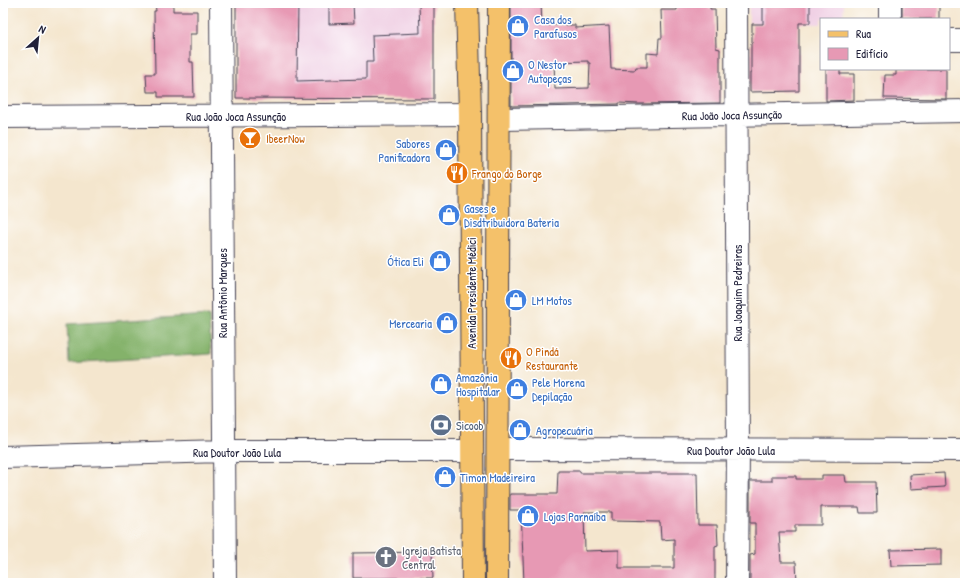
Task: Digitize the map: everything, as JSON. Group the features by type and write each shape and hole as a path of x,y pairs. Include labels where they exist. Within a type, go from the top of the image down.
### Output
{"main road":[{"name":"Avenida Presidente Médici","path":"467,3 470,114 472,583"},
{"path":"497,583 499,3"}],"street":[{"name":"Rua Antônio Marques","path":"221,3 225,583"},
{"name":"Rua Joaquim Pedreiras","path":"736,3 738,450 737,583"},
{"path":"890,3 890,18"},
{"path":"950,40 965,40"},
{"name":"Rua João Joca Assunção","path":"499,119 965,111"},
{"name":"Rua João Joca Assunção","path":"3,117 470,114"},
{"name":"Rua Doutor João Lula","path":"498,450 965,450"},
{"name":"Rua Doutor João Lula","path":"3,457 223,451 472,451"}],"shaded area":[{"path":"236,3 434,3 434,99 236,98"},
{"path":"749,3 844,3 843,18 820,18 820,24 749,23"}],"green space":[{"path":"209,315 211,354 69,363 67,324"}],"building":[{"path":"155,3 173,3 173,11 197,11 197,34 190,34 190,62 193,62 194,97 158,97 158,92 147,92 146,74 155,74"},
{"path":"236,3 298,3 297,81 366,79 366,62 373,62 372,35 420,33 419,4 434,3 434,99 236,98"},
{"path":"329,3 353,3 354,23 329,24"},
{"path":"511,3 541,3 542,25 575,25 575,28 609,26 611,69 635,70 636,67 647,67 647,53 658,54 659,38 662,38 661,10 677,10 677,3 710,3 710,9 715,9 716,48 720,49 720,103 619,103 511,106","holes":["588,61 588,63 590,63 589,88 555,89 554,62"]},
{"path":"763,3 810,3 810,23 799,23 799,91 750,92 752,24 763,24"},
{"path":"902,3 939,3 939,18 902,18"},
{"path":"826,70 840,70 840,74 854,74 854,100 826,101"},
{"path":"896,70 946,70 946,99 884,98 885,75 896,75"},
{"path":"558,471 580,471 580,473 697,473 698,525 717,525 718,545 715,546 715,583 524,583 521,510 510,510 510,494 557,494","holes":["584,512 611,512 611,521 660,522 661,540 674,539 674,568 619,568 619,550 585,551"]},
{"path":"944,473 945,487 911,489 910,475"},
{"path":"822,475 845,475 846,482 876,482 877,513 860,513 859,507 821,507 821,525 795,525 795,532 779,532 781,562 796,562 797,583 750,583 750,555 755,554 755,523 750,523 750,481 772,481 772,476 796,476 796,479 822,479"},
{"path":"941,549 941,565 891,566 890,550"},
{"path":"432,552 433,578 353,578 353,553"}],"place":[{"name":"Casa dos Parafusos","path":"518,26"},
{"name":"O Nestor Autopeças","path":"513,71"},
{"name":"IbeerNow","path":"250,138"},
{"name":"Sabores Panificadora","path":"446,150"},
{"name":"Frango do Borge","path":"457,173"},
{"name":"Gases e Disdtribuidora Bateria","path":"449,215"},
{"name":"Ótica Eli","path":"440,261"},
{"name":"LM Motos","path":"516,300"},
{"name":"Mercearia","path":"447,323"},
{"name":"O Pindá Restaurante","path":"511,358"},
{"name":"Amazônia Hospitalar","path":"441,384"},
{"name":"Pele Morena Depilação","path":"517,389"},
{"name":"Sicoob","path":"441,425"},
{"name":"Agropecuária","path":"520,430"},
{"name":"Timon Madeireira","path":"445,477"},
{"name":"Lojas Parnaíba","path":"528,516"},
{"name":"Igreja Batista Central","path":"386,557"}]}
